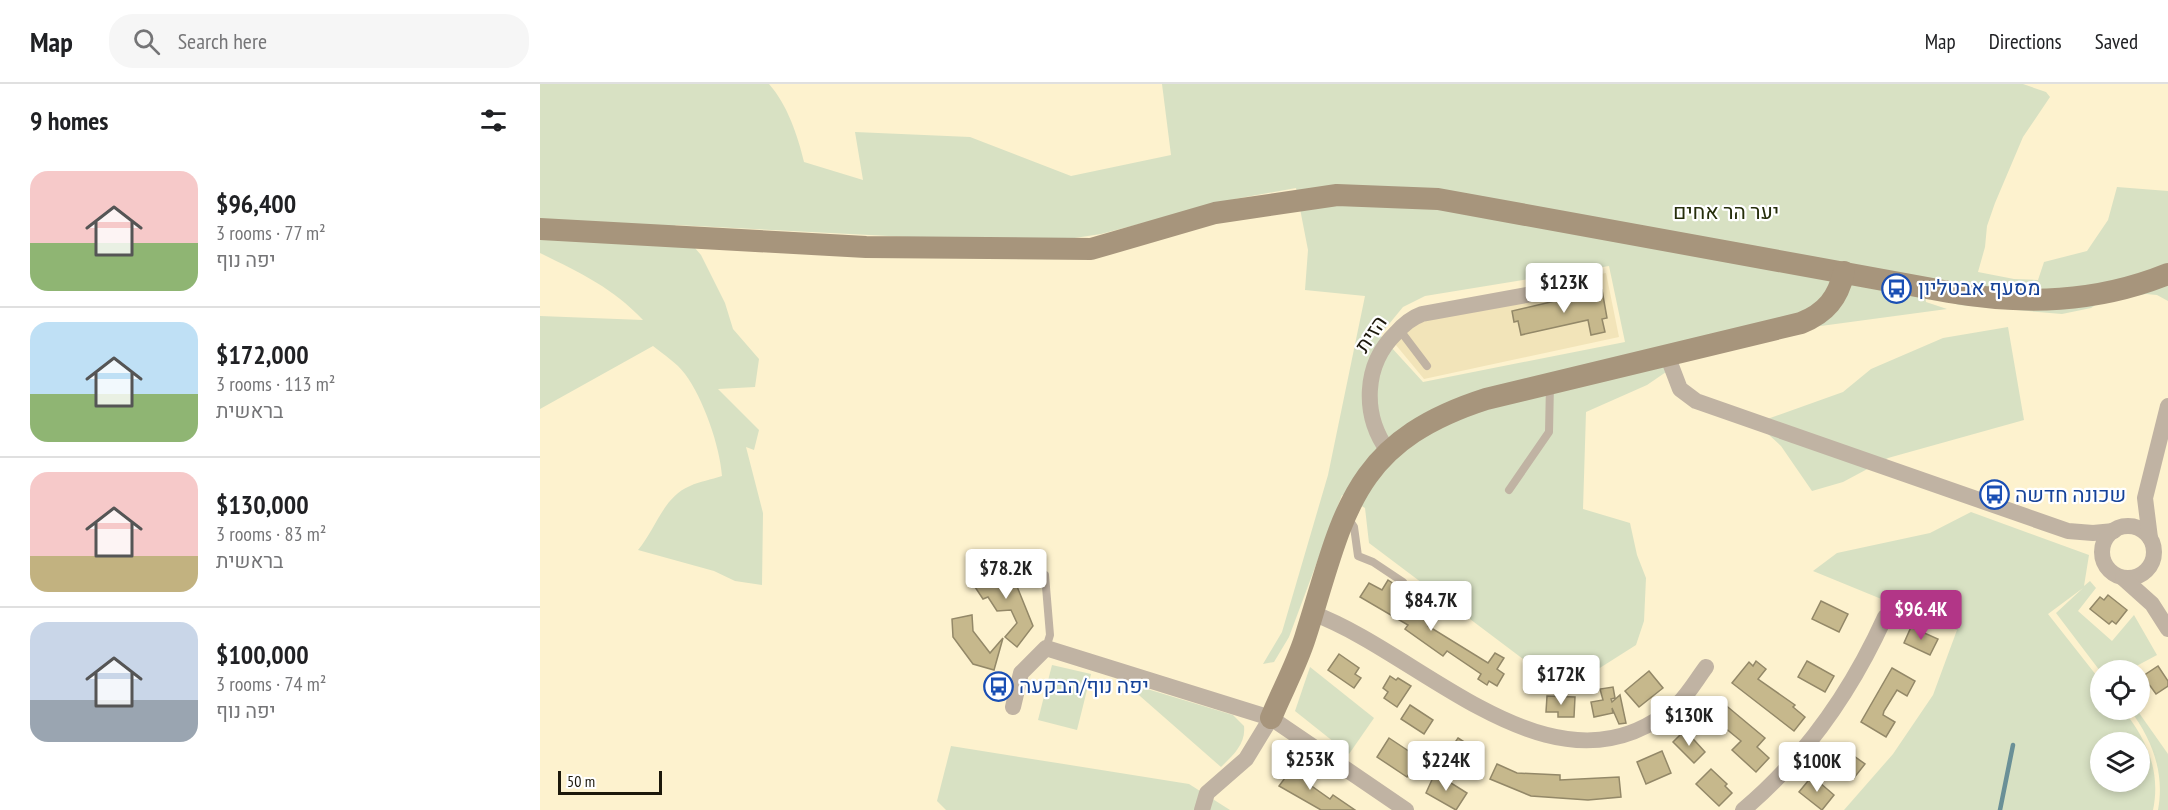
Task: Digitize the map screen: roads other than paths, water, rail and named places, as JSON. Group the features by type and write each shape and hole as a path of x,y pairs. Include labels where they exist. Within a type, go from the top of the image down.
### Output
{"main road":[{"path":"540,229 866,247 1091,249 1215,213 1337,195 1388,196 1438,199 1979,297 2035,301 2113,292 2168,274"},
{"path":"1271,718 1297,659 1345,514 1365,477 1388,451 1427,422 1454,409 1811,319 1832,302 1844,272"}],"street":[{"name":"הזית","path":"1388,451 1373,425 1369,391 1380,355 1399,329 1420,314 1559,289"},
{"path":"1667,355 1680,389 1693,400 2068,531 2093,533 2118,528 2139,528 2150,537"},
{"path":"2104,562 2102,547 2118,528 2136,513 2145,494 2168,405"},
{"path":"2145,494 2145,515 2155,552 2150,567 2149,590 2152,604"},
{"path":"2068,531 2090,547 2110,571 2123,578 2152,604 2168,629"},
{"path":"2123,578 2139,577 2150,567"},
{"path":"1312,613 1333,620 1371,641 1490,722 1521,737 1553,746 1586,749 1618,743 1649,729 1678,704 1706,668"},
{"path":"1743,810 1785,771 1827,720 1864,662 1885,617"},
{"path":"1012,707 1021,673 1046,648 1271,718 1406,810"},
{"path":"1202,810 1207,793 1246,759 1271,718"}],"lane":[{"path":"1399,329 1427,366"},
{"path":"1509,490 1549,432 1550,383"},
{"path":"1345,514 1354,527 1358,556 1403,582"},
{"path":"1045,575 1050,635 1046,648"}],"waterway":[{"path":"2000,810 2013,745"}],"place":[{"name":"מסעף אבטליון","path":"1897,288"},
{"name":"שכונה חדשה","path":"1994,495"},
{"name":"יפה נוף/הבקעה","path":"998,686"}],"park label":[{"name":"יער הר אחים","path":"1726,212"}]}
